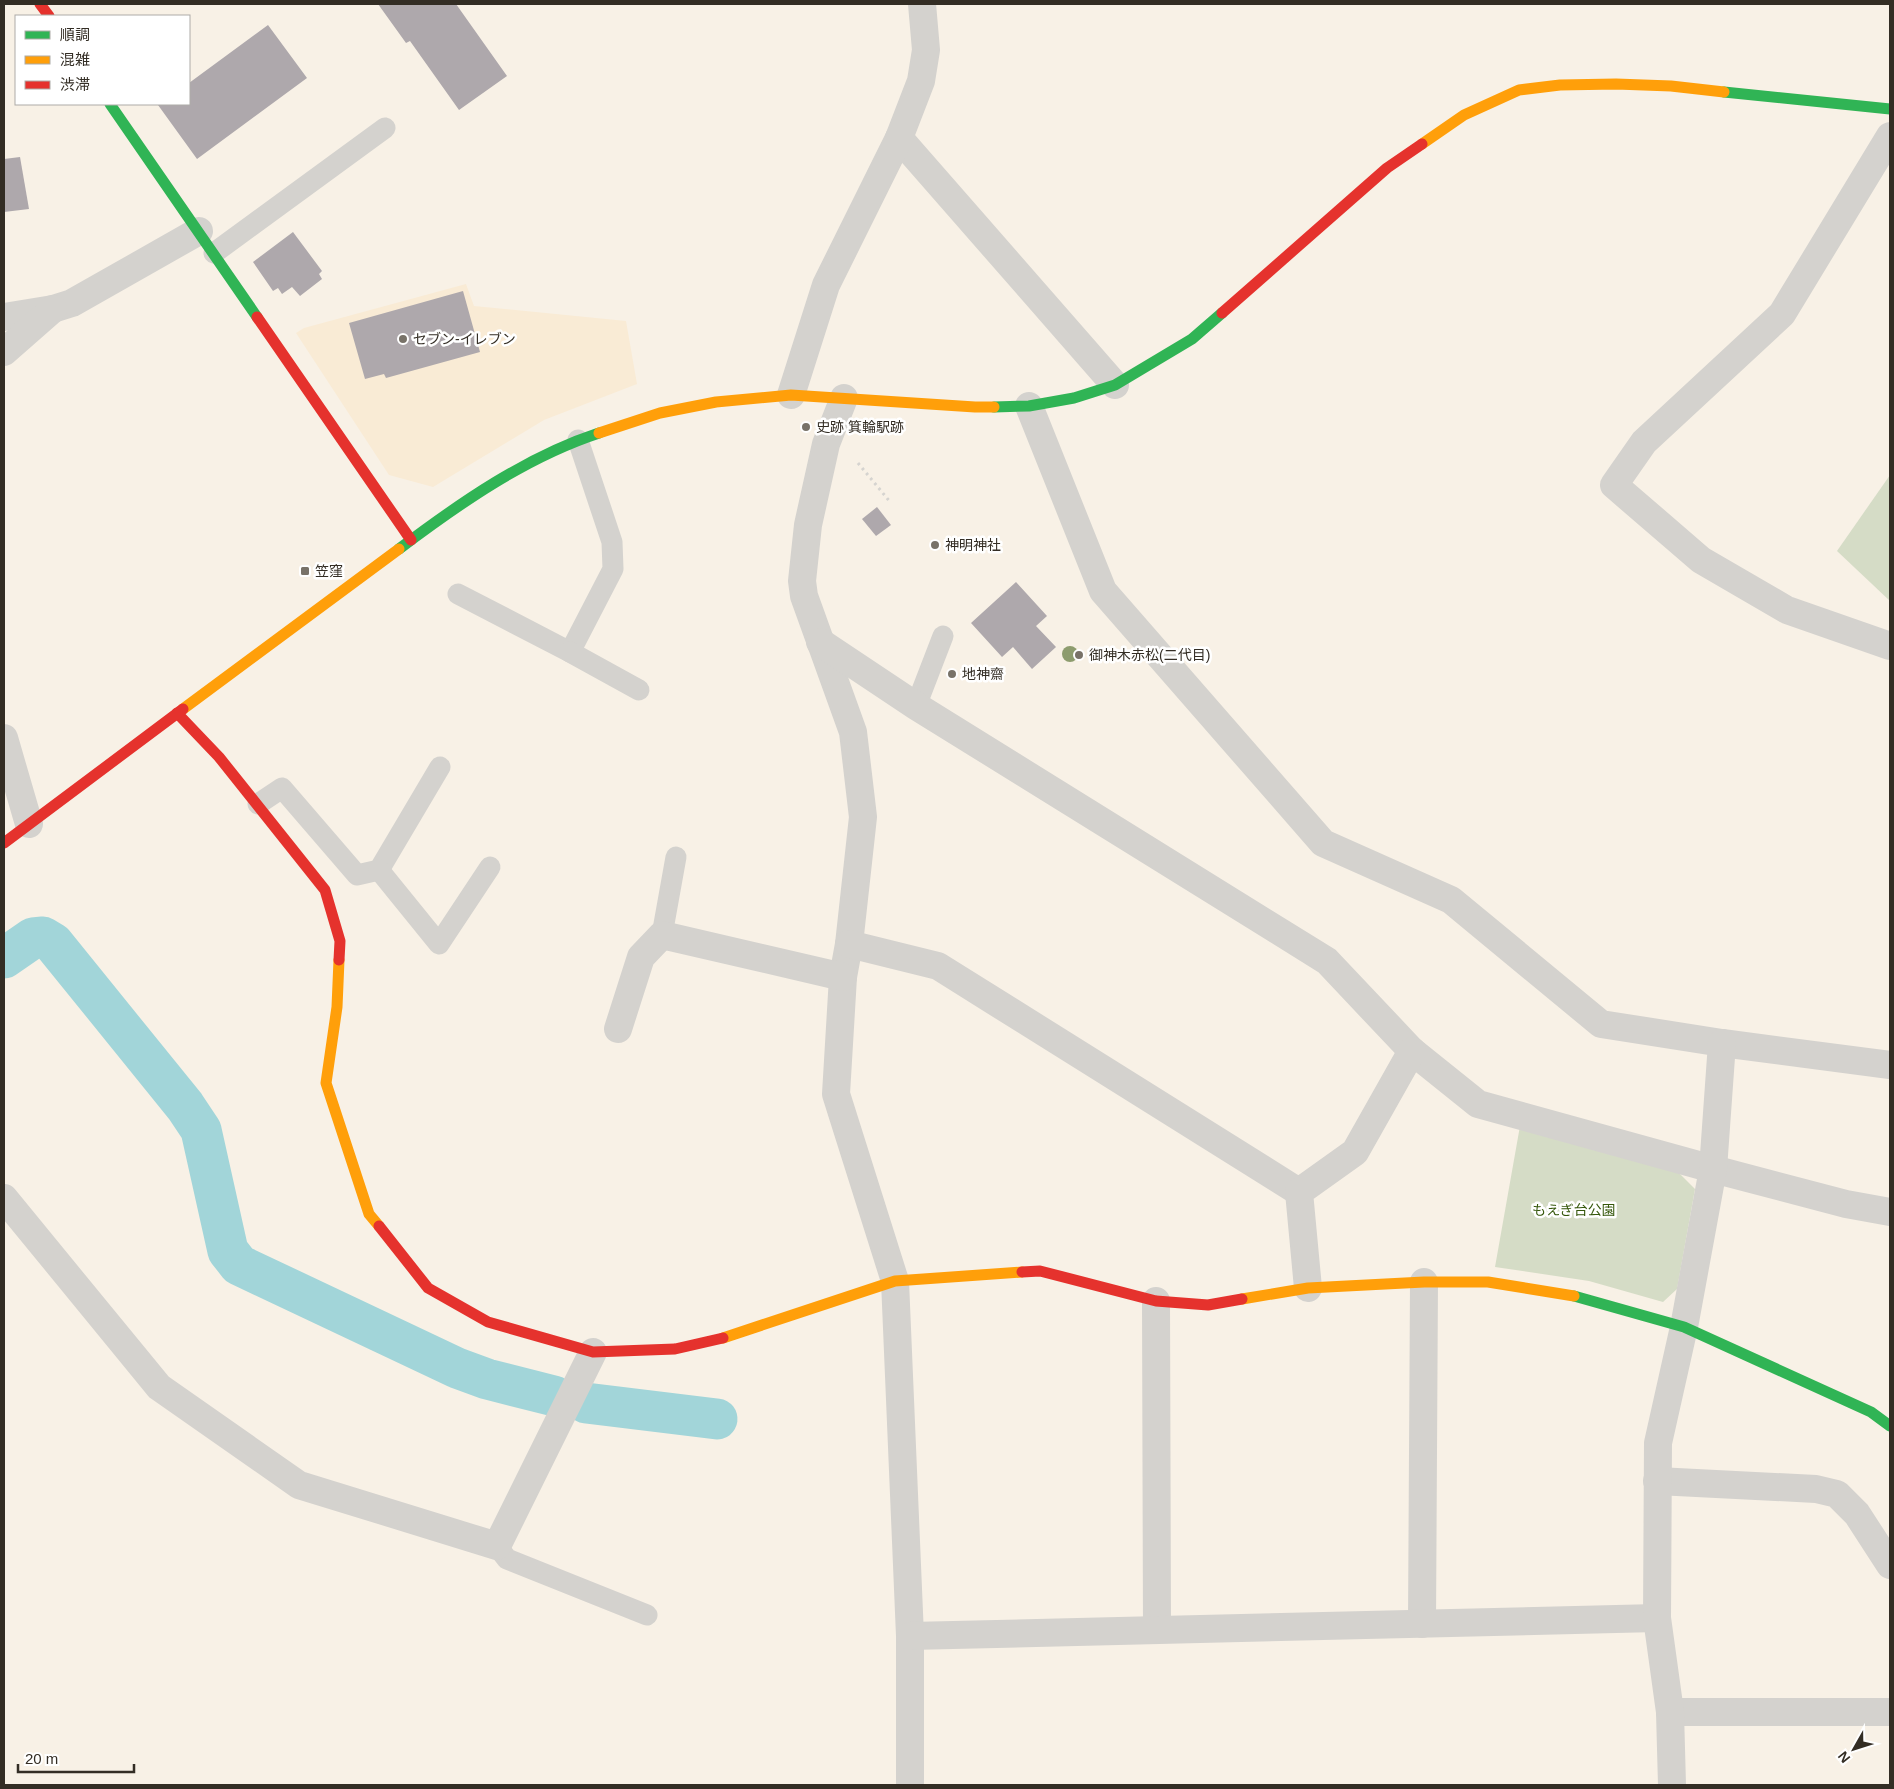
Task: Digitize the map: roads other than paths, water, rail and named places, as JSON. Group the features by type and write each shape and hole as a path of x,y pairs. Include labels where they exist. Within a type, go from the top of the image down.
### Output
{"street":[{"path":"40,4 48,15"},
{"path":"791,395 826,285 899,138 921,82 926,50 922,4"},
{"path":"4,843 411,540 507,475 578,440 660,413 716,402 791,395 975,407 1029,406 1074,398 1115,385 1192,339 1387,168 1464,115 1519,90 1560,85 1616,84 1670,86 1890,109"},
{"path":"111,105 411,540"},
{"path":"1890,136 1782,314 1644,442 1614,485 1701,560 1787,610 1890,646"},
{"path":"899,138 1115,385"},
{"path":"4,317 72,304 206,242"},
{"path":"4,352 53,309"},
{"path":"844,398 826,444 808,525 802,581 804,596 853,732 863,817 849,944 843,977 836,1094 895,1281 910,1636 910,1785"},
{"path":"1029,406 1103,592 1323,844 1451,900 1601,1024 1722,1043 1890,1065"},
{"path":"820,642 916,706 1327,961 1412,1050 1478,1104 1846,1204 1890,1212"},
{"path":"177,713 219,757 325,890 340,941 337,1007 326,1083 369,1214 428,1288 488,1322 593,1352 675,1349 736,1335 895,1281 1040,1271 1156,1301 1208,1305 1308,1288 1424,1282 1488,1282 1580,1297 1684,1327 1871,1412 1890,1426"},
{"path":"4,738 28,824"},
{"path":"618,1029 641,957 662,935 843,977"},
{"path":"849,944 938,966 1299,1192"},
{"path":"1672,1785 1670,1712 1657,1618 1658,1443 1684,1327 1713,1169 1722,1043"},
{"path":"1299,1192 1355,1152 1412,1050"},
{"path":"1299,1192 1308,1288"},
{"path":"4,1198 159,1387 299,1485 497,1546 593,1352"},
{"path":"1422,1624 1424,1282"},
{"path":"1156,1301 1157,1630"},
{"path":"1657,1481 1816,1489 1837,1494 1857,1514 1890,1565"},
{"path":"910,1636 1657,1618"},
{"path":"1670,1712 1890,1712"}],"lane":[{"path":"206,242 386,128"},
{"path":"570,652 613,569 612,542 578,440"},
{"path":"458,594 639,690"},
{"path":"916,706 943,636"},
{"path":"258,804 282,788 357,875 379,870 440,767"},
{"path":"662,935 676,857"},
{"path":"379,870 439,944 490,867"},
{"path":"497,1546 507,1559 648,1615"}],"waterway":[{"path":"4,958 33,938 43,937 53,943 185,1106 201,1130 228,1251 239,1265 457,1368 487,1379 554,1396"},
{"path":"586,1403 717,1419"}],"place":[{"name":"セブン-イレブン","path":"403,339"},
{"name":"史跡 箕輪駅跡","path":"806,427"},
{"name":"神明神社","path":"935,545"},
{"name":"笠窪","path":"305,571"},
{"name":"御神木赤松(二代目)","path":"1079,655"},
{"name":"地神齋","path":"952,674"}],"park label":[{"name":"もえぎ台公園","path":"1574,1210"}]}
